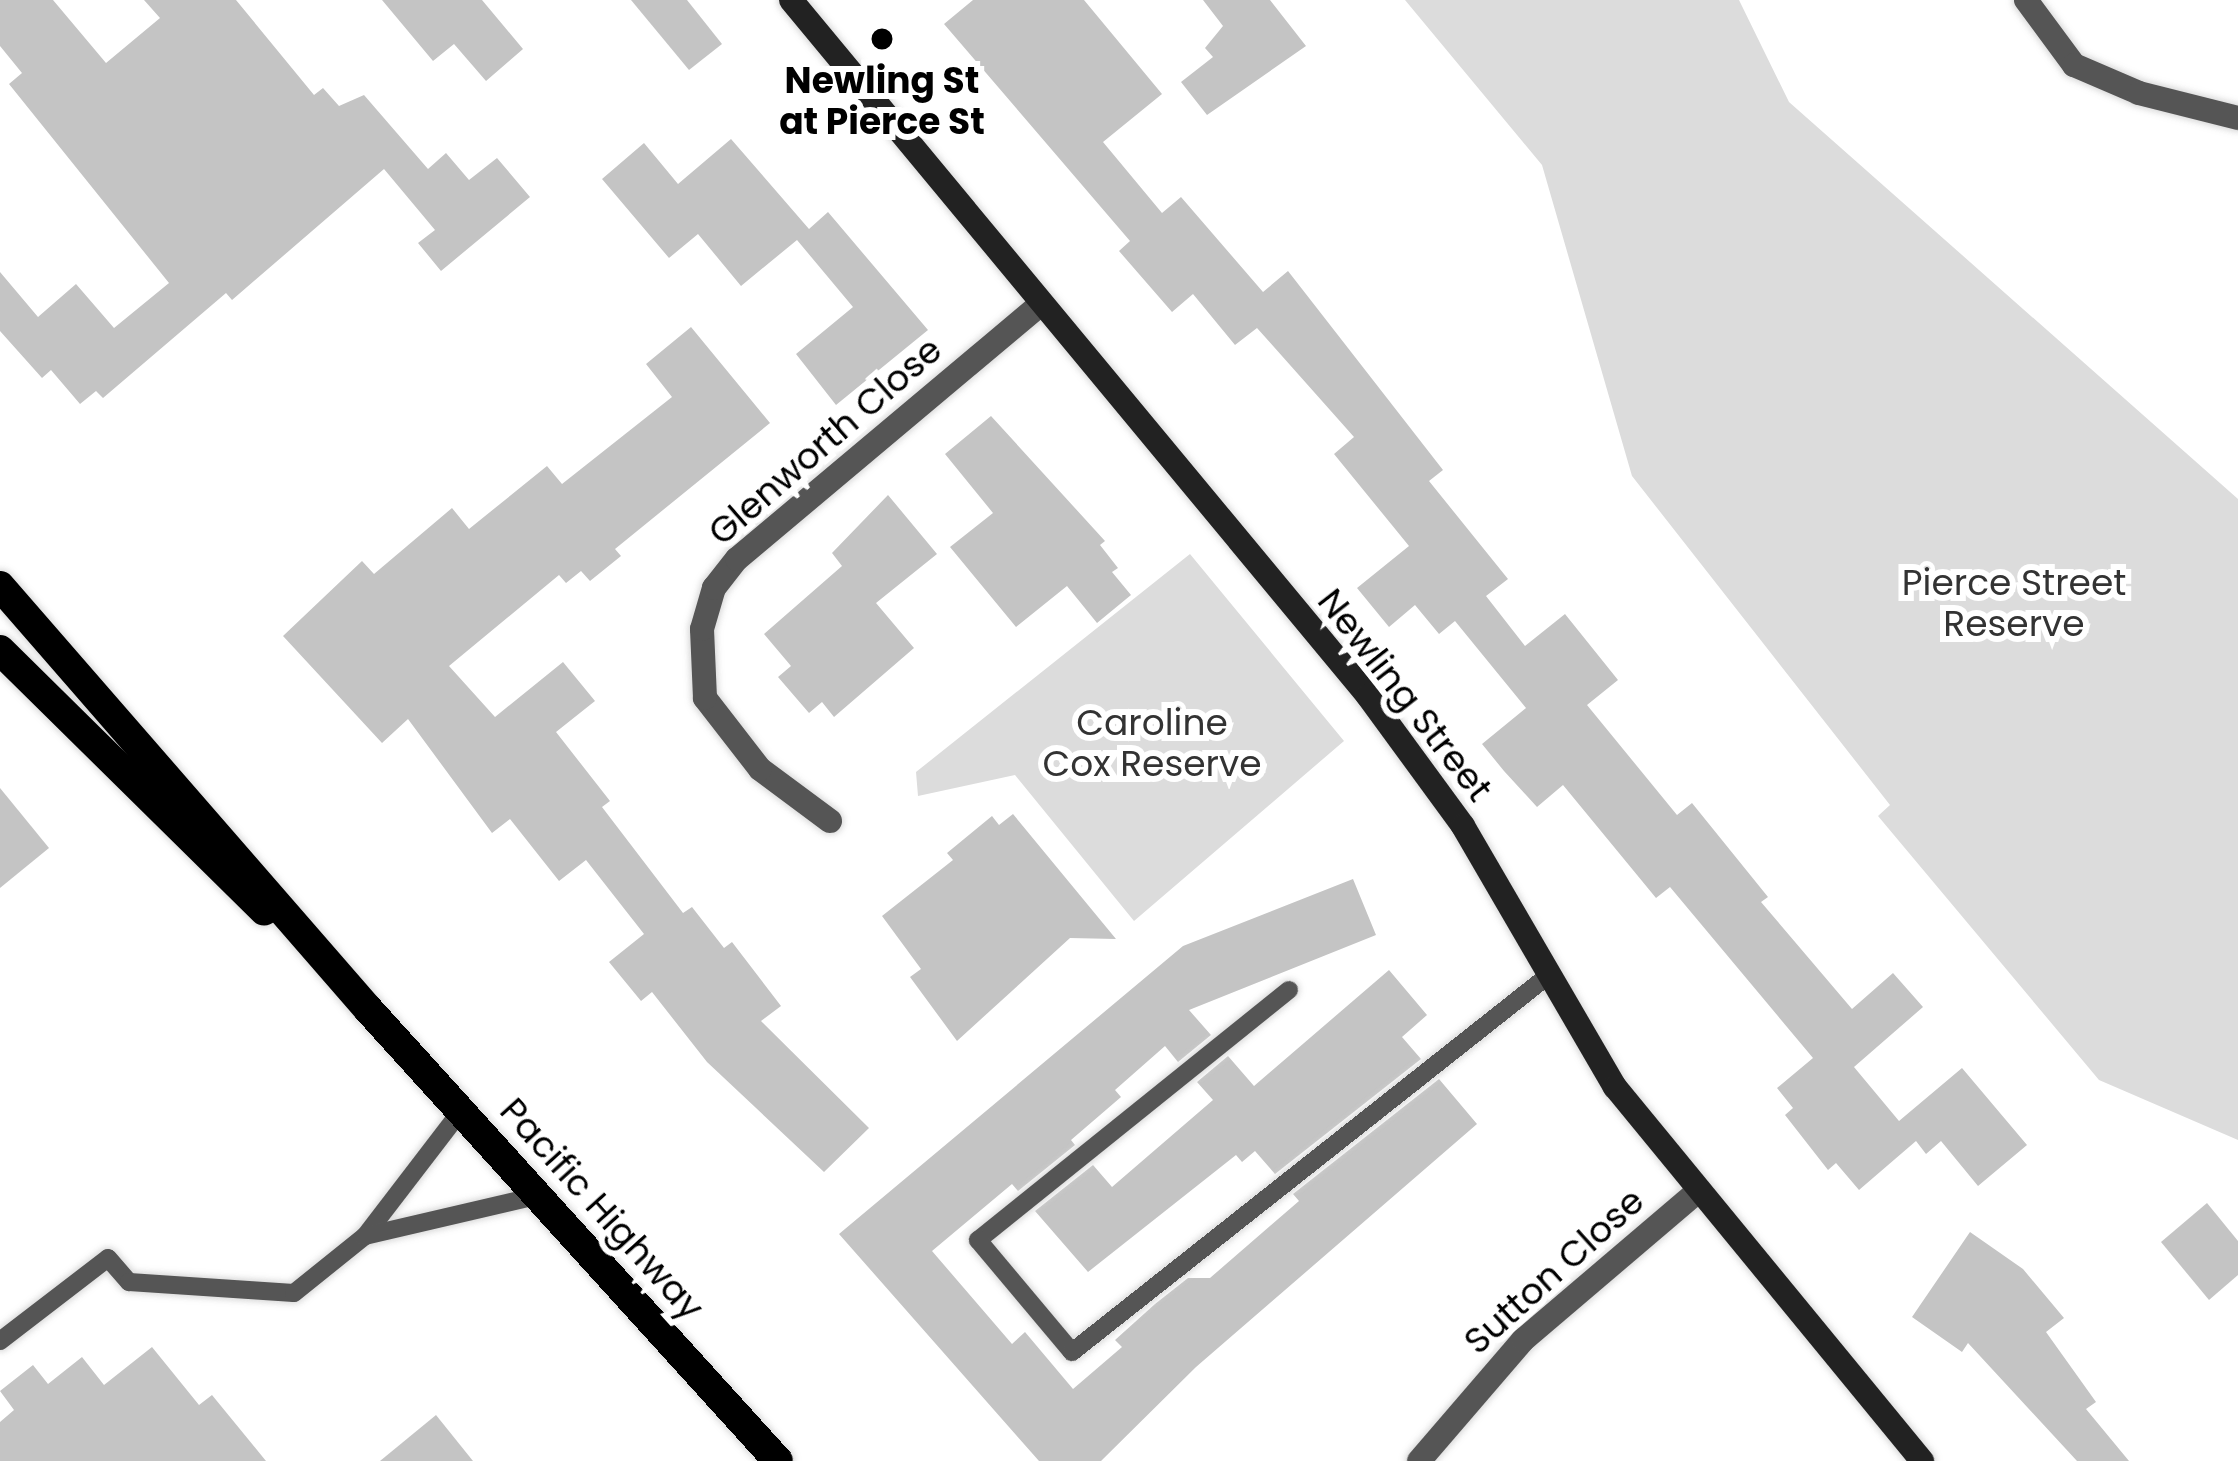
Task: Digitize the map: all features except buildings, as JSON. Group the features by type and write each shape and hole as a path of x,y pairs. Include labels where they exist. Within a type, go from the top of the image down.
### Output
{"main road":[{"name":"Pacific Highway","path":"0,586 368,1009 778,1461"},
{"name":"Pacific Highway","path":"0,650 368,1009"}],"street":[{"name":"Newling Street","path":"791,0 1417,760 1545,978 1696,1193 1922,1461"},
{"path":"2026,0 2074,65 2139,93 2238,118"},
{"name":"Glenworth Close","path":"830,821 760,769 705,698 702,629 715,588 737,559 1041,304"},
{"name":"Sutton Close","path":"1419,1461 1523,1340 1696,1193"}],"lane":[{"path":"1288,990 978,1240 1072,1352 1545,978"},
{"path":"0,1341 108,1258 130,1282 294,1293 364,1236 460,1112"},
{"path":"364,1236 537,1196"}],"green space":[{"name":"Pierce Street Reserve","path":"1405,0 1739,0 1789,102 2238,499 2238,1140 2099,1080 1878,816 1890,805 1632,476 1542,165"},
{"name":"Caroline Cox Reserve","path":"1190,554 1344,741 1134,921 1015,775 918,796 916,772"}],"place":[{"name":"Newling St at Pierce St","path":"882,39"}]}
